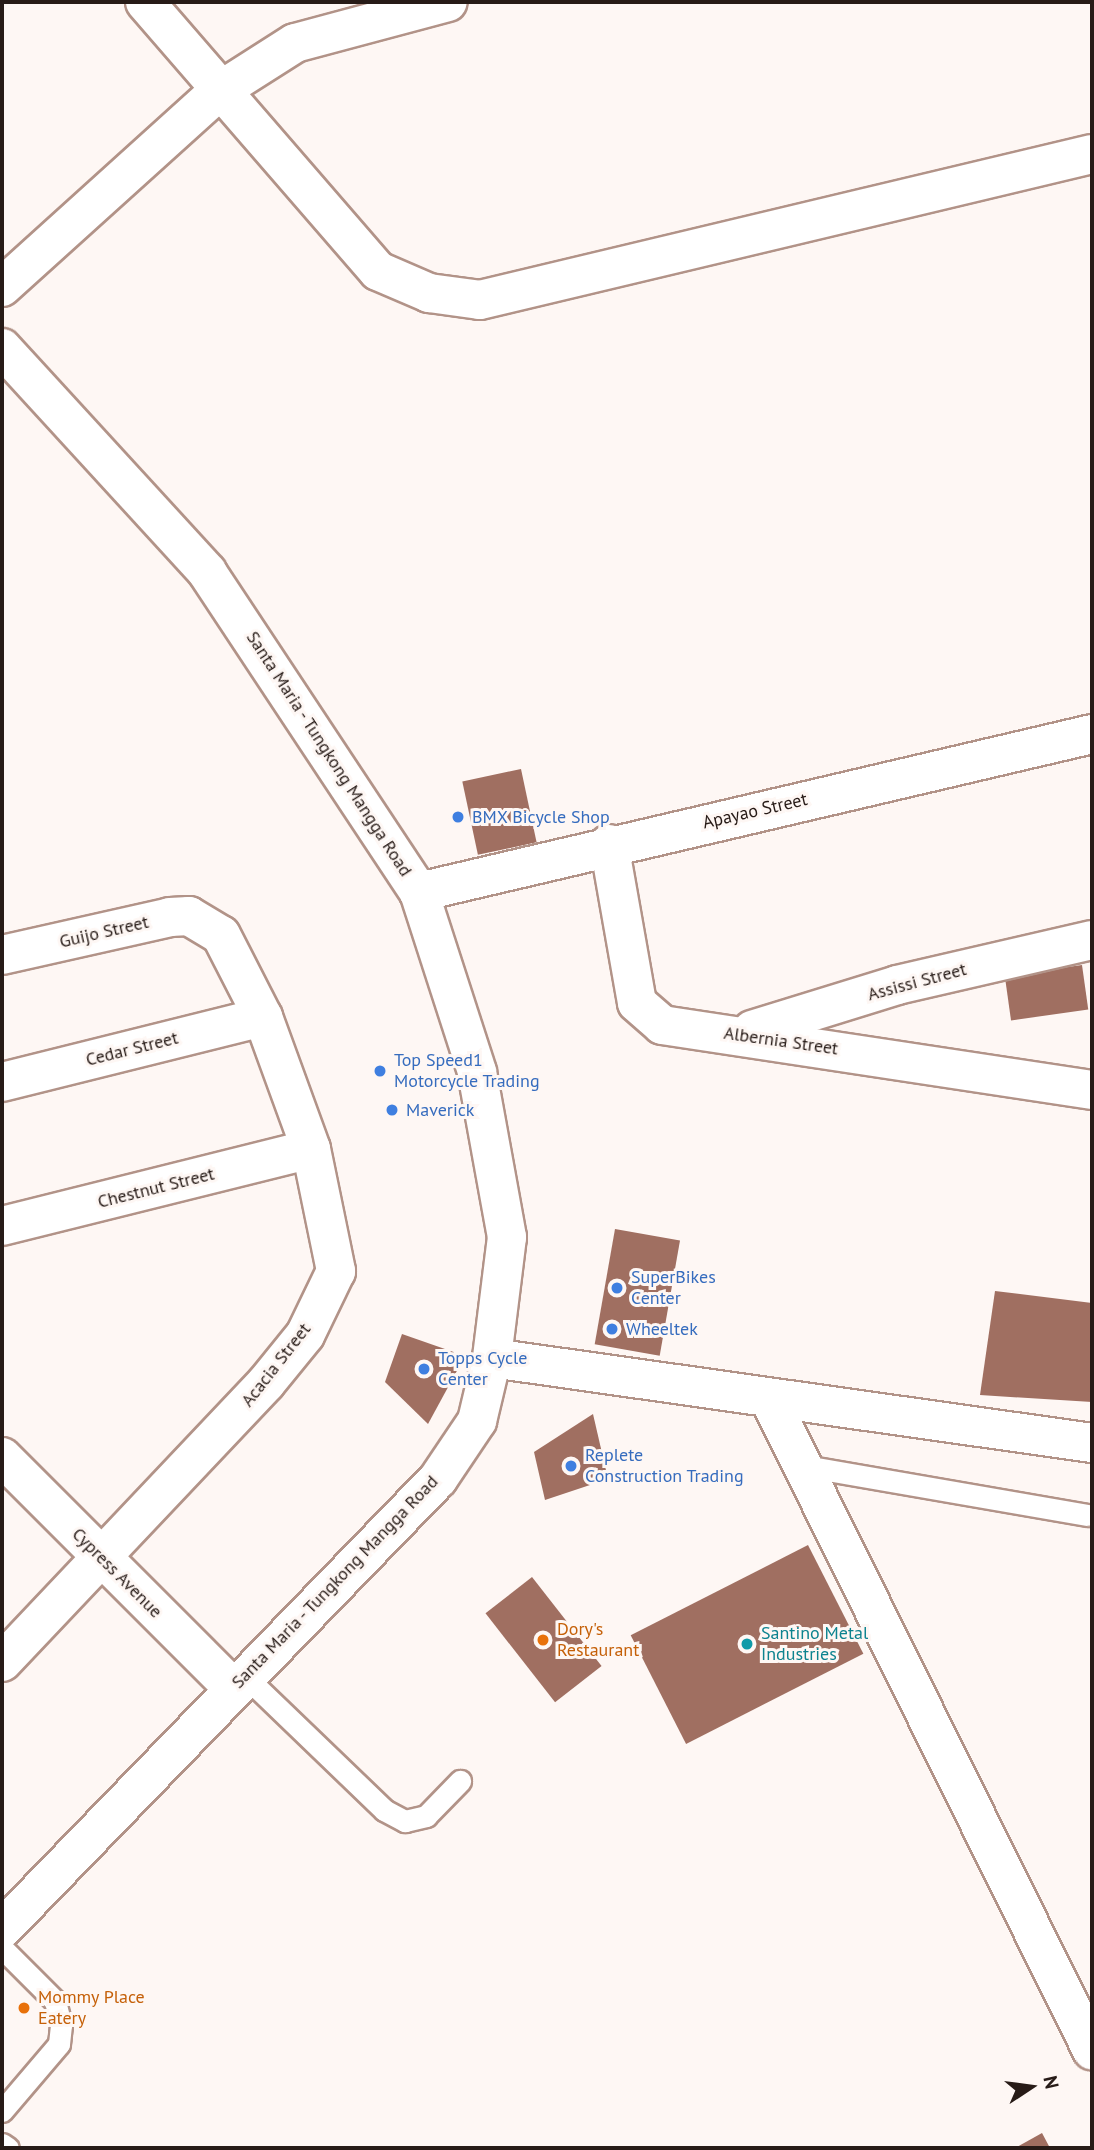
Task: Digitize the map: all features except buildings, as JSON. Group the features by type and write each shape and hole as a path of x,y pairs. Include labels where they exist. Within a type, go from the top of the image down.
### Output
{"street":[{"path":"145,2 218,92 378,271 429,293 480,300 1092,154"},
{"path":"2,287 218,92 295,43 448,2"},
{"name":"Santa Maria - Tungkong Mangga Road","path":"2,348 207,572 419,892 477,1072 507,1237 492,1358 477,1421 438,1479 2,1929"},
{"name":"Apayao Street","path":"419,892 609,844 1092,734"},
{"name":"Albernia Street","path":"609,844 637,1003 662,1025 743,1033 1092,1090"},
{"name":"Guijo Street","path":"2,955 170,917 207,922"},
{"name":"Acacia Street","path":"2,1662 305,1335 336,1271 311,1149 263,1017 221,935 207,922"},
{"name":"Assissi Street","path":"743,1033 897,985 1092,940"},
{"name":"Cedar Street","path":"2,1082 263,1017"},
{"name":"Chestnut Street","path":"2,1226 311,1149"},
{"path":"492,1358 1092,1443"},
{"path":"769,1398 1092,2050"},
{"name":"Cypress Avenue","path":"2,1457 102,1557 240,1682"}],"lane":[{"path":"804,1466 1088,1515"},
{"path":"240,1682 384,1810 405,1821 426,1816 460,1781"},
{"path":"2,1948 55,2001 61,2025 59,2044 2,2111"},
{"path":"2,2144 8,2148"}],"place":[{"name":"BMX Bicycle Shop","path":"458,817"},
{"name":"Top Speed1 Motorcycle Trading","path":"380,1071"},
{"name":"Maverick","path":"392,1110"},
{"name":"SuperBikes Center","path":"617,1288"},
{"name":"Wheeltek","path":"612,1329"},
{"name":"Topps Cycle Center","path":"424,1369"},
{"name":"Replete Construction Trading","path":"571,1466"},
{"name":"Dory's Restaurant","path":"543,1640"},
{"name":"Santino Metal Industries","path":"747,1644"},
{"name":"Mommy Place Eatery","path":"24,2008"}]}
